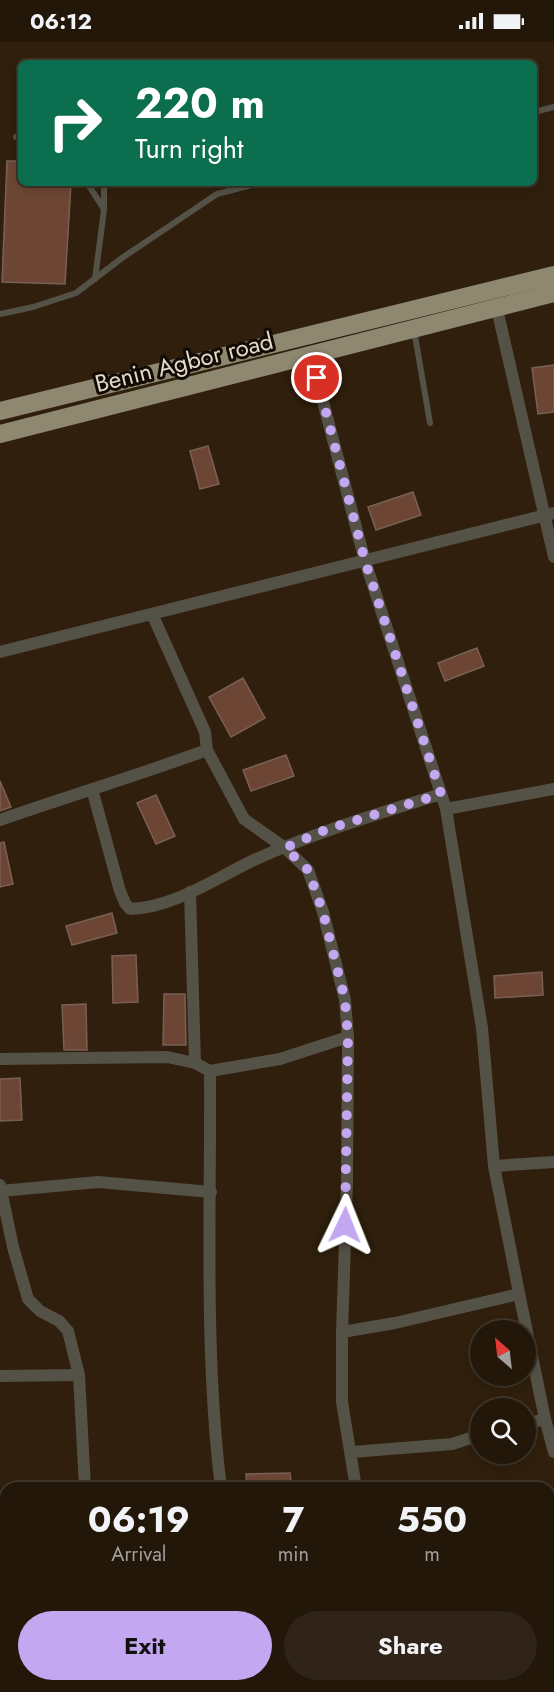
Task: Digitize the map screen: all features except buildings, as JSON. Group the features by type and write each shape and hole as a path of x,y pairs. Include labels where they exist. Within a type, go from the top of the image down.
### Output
{"highway":[{"name":"Benin Agbor road","path":"0,411 554,275"},
{"name":"Benin Agbor road","path":"0,434 554,293"}],"street":[{"path":"497,309 549,514 554,556"},
{"path":"312,356 365,561 446,809 482,1028 494,1167 545,1419 554,1452"},
{"path":"0,652 153,616 549,514"},
{"path":"153,616 205,732 207,750 244,819 285,848 308,870 323,912 345,1000 348,1037 347,1182 342,1402 355,1482"},
{"path":"0,820 126,780 207,750"},
{"path":"92,789 125,903 130,909 142,909 190,892 254,860 325,830 441,794"},
{"path":"446,809 554,789"},
{"path":"190,892 195,1063"},
{"path":"0,1057 167,1057 195,1063 210,1071 279,1059 348,1037"},
{"path":"210,1071 210,1325 214,1433 220,1482"},
{"path":"494,1167 554,1162"},
{"path":"85,1482 79,1375 68,1331 59,1321 40,1311 28,1299 13,1247 1,1188 98,1182 211,1192"},
{"path":"0,1250 13,1247"},
{"path":"342,1332 405,1321 519,1294"},
{"path":"0,1376 79,1375"},
{"path":"536,1421 545,1419"},
{"path":"352,1452 452,1444 470,1438"}],"lane":[{"path":"537,111 554,107"},
{"path":"89,186 104,210"},
{"path":"95,279 104,210 104,186"},
{"path":"0,314 33,307 76,293 122,258 217,195 249,186"},
{"path":"414,330 430,423"}],"route":[{"path":"317,378 365,561 441,794 325,830 285,848 308,870 323,912 345,1000 348,1037 345,1225"}]}
